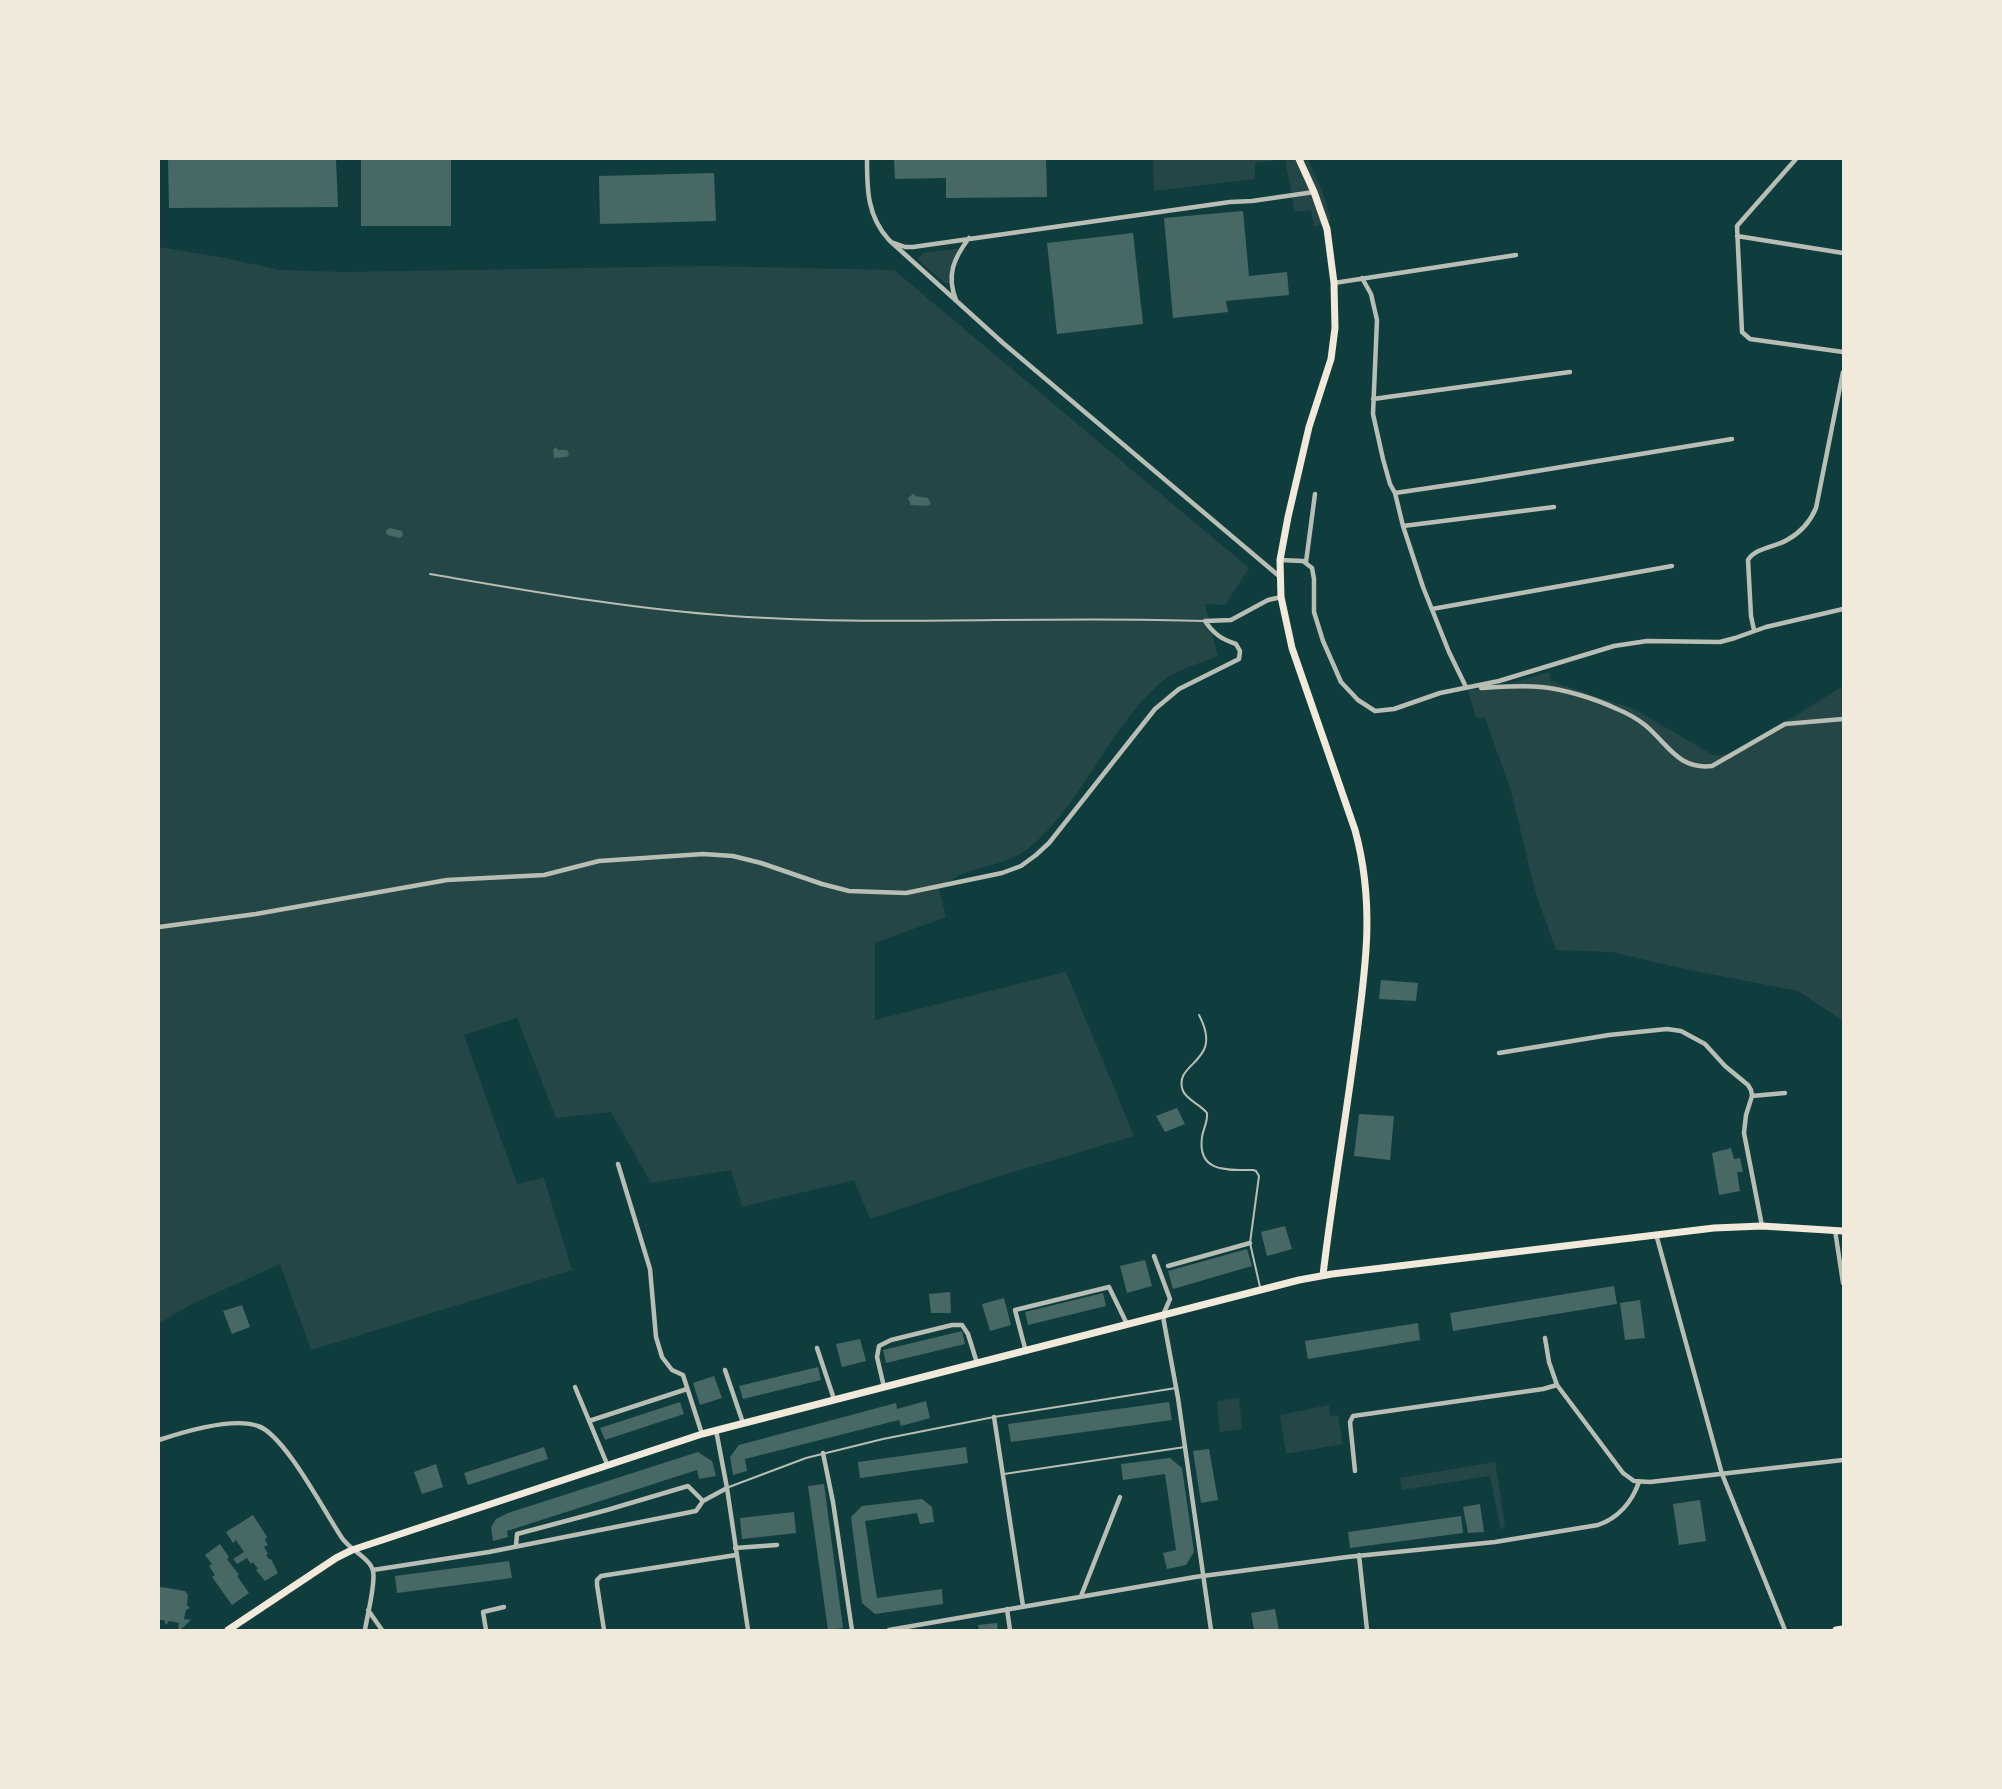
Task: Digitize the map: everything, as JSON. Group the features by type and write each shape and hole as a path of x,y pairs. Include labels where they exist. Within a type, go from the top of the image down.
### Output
{"main road":[{"path":"1299,159 1327,229 1334,283 1335,328 1331,359 1309,427 1288,517 1280,560 1281,597 1292,648 1355,830 1362,856 1368,905 1367,943 1360,1008 1323,1275"},
{"path":"228,1630 336,1558 352,1550 607,1464 742,1423 1026,1352 1260,1290 1323,1275 1723,1227 1762,1226 1839,1230"},
{"path":"1836,1630 1843,1629"}],"street":[{"path":"867,159 870,208 878,227 889,240 1058,390 1280,576"},
{"path":"1796,159 1739,223 1737,236 1742,332 1750,339 1843,352"},
{"path":"889,240 905,247 913,247 1314,192"},
{"path":"1737,236 1843,253"},
{"path":"957,302 951,283 952,269 958,253 969,238"},
{"path":"1334,283 1516,255"},
{"path":"1362,278 1371,294 1377,320 1373,414 1383,459 1432,609 1466,687"},
{"path":"1373,399 1570,372"},
{"path":"1754,630 1748,560 1754,554 1788,540 1811,520 1816,508 1843,372"},
{"path":"1395,493 1732,439"},
{"path":"1306,562 1315,494"},
{"path":"1403,526 1554,507"},
{"path":"1280,560 1306,562 1312,568 1314,612 1319,632 1341,682 1363,704 1376,711 1394,709 1440,693 1476,686 1623,644 1647,641 1719,642 1754,630 1843,609"},
{"path":"1432,609 1672,566"},
{"path":"1205,621 1231,620 1269,600 1281,597"},
{"path":"159,927 256,914 447,880 544,875 599,861 678,855 734,856 822,884 849,891 877,894 906,893 1002,873 1020,866 1049,843 1155,709 1179,689 1239,659 1240,651 1236,644 1222,640 1205,621"},
{"path":"1476,686 1481,688 1544,687 1614,707 1646,726 1685,763 1700,767 1712,766 1785,724 1843,719"},
{"path":"1499,1053 1609,1035 1667,1029 1681,1031 1705,1044 1725,1066 1748,1085 1752,1096 1746,1115 1744,1133 1762,1226"},
{"path":"1752,1096 1785,1093"},
{"path":"618,1164 650,1269 656,1337 662,1357 672,1370 682,1375 702,1434"},
{"path":"1839,1230 1843,1283"},
{"path":"1656,1234 1722,1474 1785,1630"},
{"path":"1168,1266 1250,1243"},
{"path":"1154,1256 1170,1299 1163,1315 1178,1398 1211,1630"},
{"path":"1026,1352 1015,1310 1109,1287 1127,1324"},
{"path":"884,1387 877,1358 879,1346 891,1340 952,1325 962,1325 966,1328 977,1364"},
{"path":"1545,1338 1549,1362 1557,1385 1623,1473 1631,1480 1639,1482 1843,1460"},
{"path":"817,1348 834,1399"},
{"path":"725,1370 742,1423"},
{"path":"1354,1471 1350,1422 1353,1416 1544,1389 1557,1385"},
{"path":"575,1387 607,1464"},
{"path":"589,1421 687,1389"},
{"path":"994,1417 1023,1606"},
{"path":"159,1440 184,1432 229,1424 251,1424 265,1429 291,1458 343,1540 365,1559 373,1570 365,1630"},
{"path":"716,1430 748,1630"},
{"path":"823,1453 833,1502 852,1630"},
{"path":"889,1630 1203,1576 1359,1555 1495,1542 1598,1525 1620,1513 1635,1494 1639,1482"},
{"path":"516,1546 517,1534 688,1486 703,1501"},
{"path":"373,1570 516,1546 696,1510 703,1501 727,1488"},
{"path":"1081,1596 1120,1497"},
{"path":"735,1548 777,1545"},
{"path":"604,1630 597,1585 597,1580 601,1576 736,1555"},
{"path":"1359,1555 1366,1630"},
{"path":"486,1630 483,1612 504,1607"},
{"path":"1008,1609 1010,1630"},
{"path":"368,1610 382,1630"}],"lane":[{"path":"430,574 627,606 731,616 871,620 1144,619 1205,621"},
{"path":"1199,1015 1207,1034 1206,1047 1184,1075 1181,1084 1184,1094 1207,1113 1202,1138 1204,1157 1208,1163 1223,1170 1253,1170 1258,1173 1250,1243 1260,1290"},
{"path":"727,1488 823,1453 994,1417 1176,1388"},
{"path":"1002,1474 1185,1447"}],"shaded area":[{"path":"1153,159 1285,159 1255,163 1255,179 1154,191"},
{"path":"1285,159 1308,159 1322,190 1331,221 1314,227 1311,210 1295,212"},
{"path":"159,247 280,270 345,272 706,266 894,270 1249,568 1225,605 1205,604 1218,656 1178,672 1157,686 1123,725 1065,810 1048,830 1021,853 1005,861 962,874 939,890 946,917 875,943 875,1020 1066,972 1134,1136 990,1179 870,1219 854,1180 742,1207 731,1170 651,1183 611,1112 556,1118 517,1018 464,1035 517,1184 544,1178 572,1270 311,1350 280,1264 192,1304 160,1323"},
{"path":"962,248 958,253 951,283 945,283 917,259 923,253"},
{"path":"1549,672 1551,681 1634,709 1713,755 1734,754 1843,686 1843,1021 1798,991 1611,952 1556,950 1536,894 1511,791 1485,718 1476,717 1468,691 1489,690"},
{"path":"1239,1398 1242,1429 1220,1432 1217,1401"},
{"path":"1329,1405 1330,1416 1338,1415 1343,1444 1286,1454 1280,1415"},
{"path":"1495,1462 1505,1524 1501,1531 1490,1476 1402,1490 1400,1478"}],"building":[{"path":"168,159 336,159 338,207 169,208"},
{"path":"361,159 451,159 451,226 361,226"},
{"path":"894,159 1046,159 1047,197 946,198 946,178 895,179"},
{"path":"714,173 716,221 600,224 599,176"},
{"path":"1243,211 1249,276 1287,272 1289,295 1226,301 1228,312 1173,318 1164,218"},
{"path":"1133,233 1143,324 1057,334 1047,243"},
{"path":"556,447 558,450 567,450 569,454 567,457 554,458 553,450"},
{"path":"914,493 915,496 928,498 931,504 911,505 908,498"},
{"path":"390,528 402,531 403,535 400,538 387,535 386,530"},
{"path":"1381,980 1418,983 1416,1001 1379,999"},
{"path":"1177,1108 1185,1124 1165,1132 1156,1116"},
{"path":"1359,1114 1394,1116 1390,1160 1354,1156"},
{"path":"1731,1148 1734,1159 1740,1158 1743,1172 1737,1172 1740,1191 1719,1195 1712,1153"},
{"path":"1285,1226 1292,1249 1267,1256 1261,1232"},
{"path":"1247,1249 1252,1266 1173,1289 1168,1271"},
{"path":"1145,1260 1152,1286 1127,1293 1120,1266"},
{"path":"1614,1286 1617,1304 1453,1331 1450,1313"},
{"path":"950,1292 951,1313 931,1313 929,1294"},
{"path":"1103,1293 1106,1306 1028,1325 1025,1312"},
{"path":"1004,1298 1011,1325 990,1331 982,1304"},
{"path":"1640,1300 1645,1338 1625,1340 1620,1303"},
{"path":"242,1305 250,1327 232,1334 223,1311"},
{"path":"1418,1323 1420,1340 1308,1359 1305,1341"},
{"path":"962,1331 965,1344 886,1363 883,1350"},
{"path":"860,1339 866,1361 842,1367 836,1344"},
{"path":"818,1367 821,1380 743,1399 739,1386"},
{"path":"714,1376 722,1398 700,1405 693,1383"},
{"path":"926,1401 930,1418 901,1426 899,1420 745,1459 747,1471 733,1475 730,1457 739,1445 896,1403 897,1409"},
{"path":"680,1402 684,1414 605,1440 600,1428"},
{"path":"1169,1402 1172,1420 1011,1442 1008,1424"},
{"path":"544,1447 548,1459 468,1485 464,1473"},
{"path":"966,1447 968,1463 860,1478 858,1462"},
{"path":"1209,1449 1218,1500 1201,1503 1193,1451"},
{"path":"698,1452 712,1461 716,1476 699,1479 697,1470 507,1531 508,1537 493,1541 491,1527 496,1519 508,1513"},
{"path":"1170,1458 1182,1468 1194,1552 1186,1565 1167,1569 1163,1553 1176,1550 1165,1474 1123,1480 1121,1464"},
{"path":"436,1464 443,1487 422,1494 414,1472"},
{"path":"824,1484 843,1628 828,1630 808,1486"},
{"path":"922,1499 932,1507 934,1522 920,1524 917,1513 865,1521 877,1598 942,1589 943,1604 875,1614 862,1603 851,1517 862,1506"},
{"path":"1700,1500 1706,1541 1679,1545 1673,1504"},
{"path":"1480,1504 1484,1532 1468,1533 1463,1507"},
{"path":"794,1512 796,1533 742,1539 740,1518"},
{"path":"253,1515 267,1537 265,1540 268,1545 264,1547 268,1554 266,1555 271,1559 278,1573 265,1581 253,1562 251,1564 247,1558 237,1564 233,1559 244,1552 236,1540 233,1543 226,1532"},
{"path":"1461,1516 1463,1533 1350,1548 1348,1532"},
{"path":"220,1544 249,1593 232,1605 212,1577 215,1575 209,1566 212,1564 205,1555"},
{"path":"509,1561 512,1578 397,1593 395,1576"},
{"path":"161,1587 185,1591 188,1595 187,1605 190,1608 186,1610 184,1619 191,1620 180,1630 178,1630 179,1623 169,1621 166,1625 164,1620 159,1620 159,1589"},
{"path":"1275,1609 1279,1630 1254,1630 1251,1613"},
{"path":"997,1623 998,1630 979,1630 978,1625"}]}
